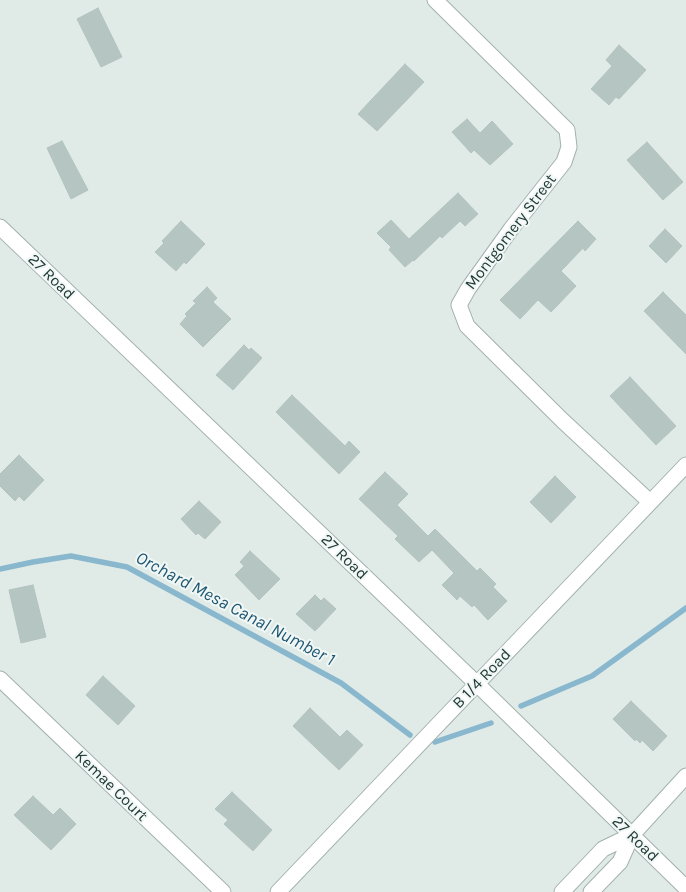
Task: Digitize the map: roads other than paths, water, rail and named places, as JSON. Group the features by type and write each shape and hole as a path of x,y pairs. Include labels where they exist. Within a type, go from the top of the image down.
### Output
{"street":[{"name":"Montgomery Street","path":"436,0 567,130 570,147 564,162 511,229 468,289 459,305 467,326 563,421 650,502"},
{"name":"27 Road","path":"0,227 477,684 686,888"},
{"name":"B 1/4 Road","path":"278,892 686,465"},
{"name":"Kemae Court","path":"0,679 223,892"},
{"path":"591,892 620,862 632,835 686,776"},
{"path":"562,892 603,849 632,835"}],"waterway":[{"name":"Orchard Mesa Canal Number 1","path":"0,569 71,556 127,567 341,683 410,735"},
{"name":"Orchard Mesa Canal Number 1","path":"521,706 592,676 686,608"},
{"name":"Orchard Mesa Canal Number 1","path":"435,742 491,723"}]}
